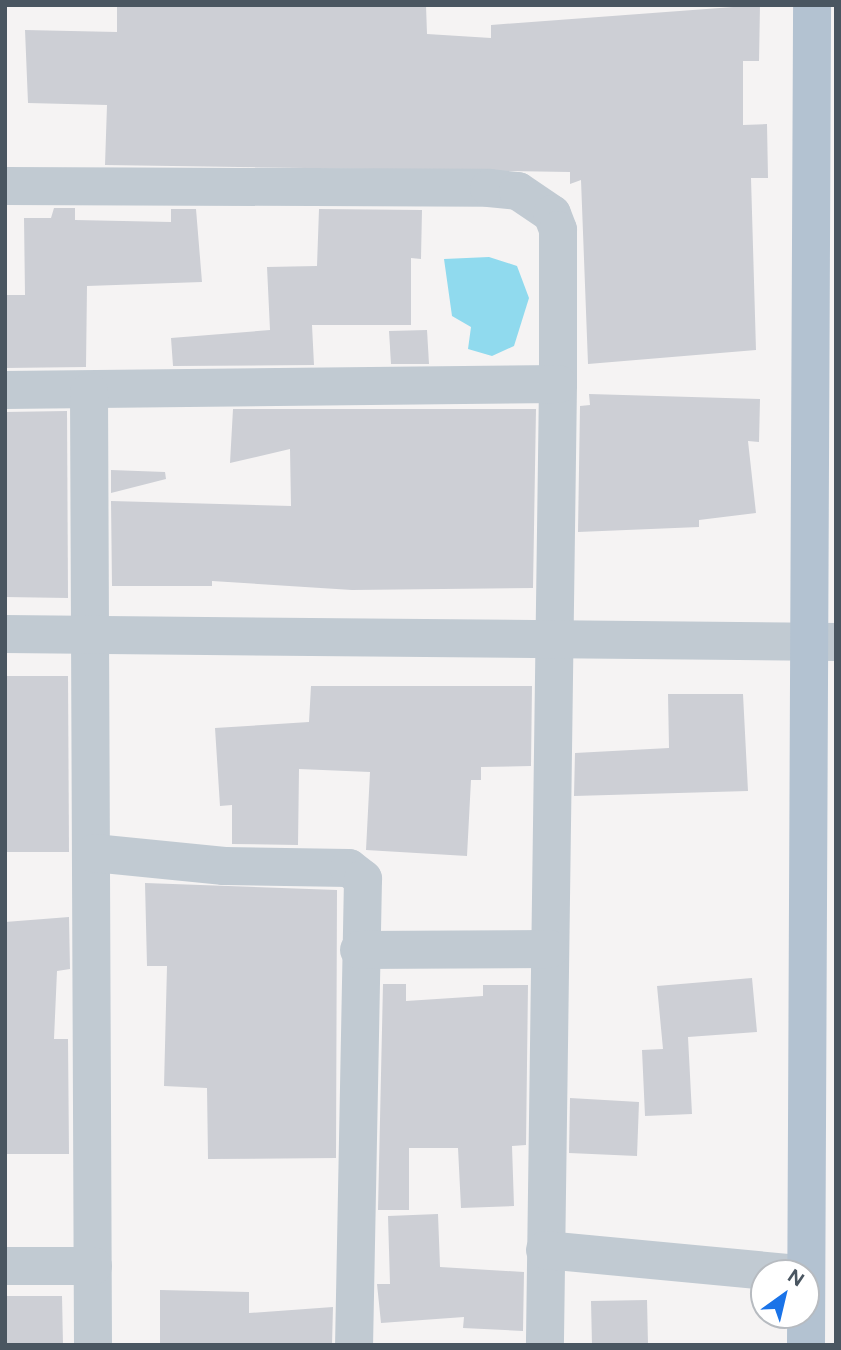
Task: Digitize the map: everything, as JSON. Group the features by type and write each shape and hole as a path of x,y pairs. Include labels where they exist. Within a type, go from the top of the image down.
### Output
{"main road":[{"path":"806,1259 823,641 824,124 813,5"}],"street":[{"path":"5,186 519,191 552,214 558,230 557,639 545,1345"},
{"path":"5,390 89,392 558,384"},
{"path":"89,392 95,635 93,1345"},
{"path":"5,634 823,641"},
{"path":"94,853 224,866 349,868 366,888 359,950 354,1345"},
{"path":"359,950 550,949"},
{"path":"545,1250 750,1269"},
{"path":"5,1266 93,1266"}],"water":[{"path":"489,257 517,266 529,298 514,346 492,356 468,349 471,327 452,316 444,259"}],"building":[{"path":"117,5 426,5 427,34 491,38 491,25 760,5 759,61 743,61 743,125 767,124 768,178 751,178 756,350 588,364 581,180 570,184 570,172 105,165 107,105 28,103 25,30 117,32"},
{"path":"54,208 75,208 75,220 171,222 171,209 196,209 202,282 87,286 86,367 5,368 5,295 25,295 24,218 51,218"},
{"path":"319,209 422,210 421,259 411,258 411,325 312,325 314,365 173,366 171,338 270,330 267,267 317,266"},
{"path":"427,330 429,364 391,364 389,331"},
{"path":"589,394 760,399 759,442 748,441 756,513 699,520 699,527 578,532 580,406 590,405"},
{"path":"233,409 536,409 533,588 352,590 212,581 212,586 112,586 111,501 291,506 290,449 230,463"},
{"path":"67,411 68,598 5,597 5,412"},
{"path":"111,470 165,472 166,479 111,493"},
{"path":"5,676 68,676 69,852 5,852"},
{"path":"311,686 532,686 531,766 481,767 481,780 471,780 467,856 366,850 370,772 299,769 298,845 232,844 232,805 220,806 215,728 309,722"},
{"path":"668,694 743,694 748,791 574,796 575,753 669,748"},
{"path":"145,883 337,890 336,1158 208,1159 207,1088 164,1086 167,966 147,966"},
{"path":"69,917 70,969 57,971 54,1039 68,1039 69,1154 5,1154 5,922"},
{"path":"752,978 757,1032 688,1037 692,1114 645,1116 642,1050 663,1049 657,986"},
{"path":"383,984 406,984 406,1001 483,996 483,985 528,985 526,1145 512,1146 514,1206 461,1208 458,1148 409,1148 409,1210 378,1210"},
{"path":"570,1098 639,1102 637,1156 569,1153"},
{"path":"438,1214 440,1267 524,1272 523,1331 463,1328 464,1317 381,1323 377,1284 390,1284 388,1216"},
{"path":"160,1290 249,1292 249,1313 333,1307 332,1345 160,1345"},
{"path":"5,1296 62,1296 63,1345 5,1345"},
{"path":"647,1300 648,1345 592,1345 591,1301"}]}
